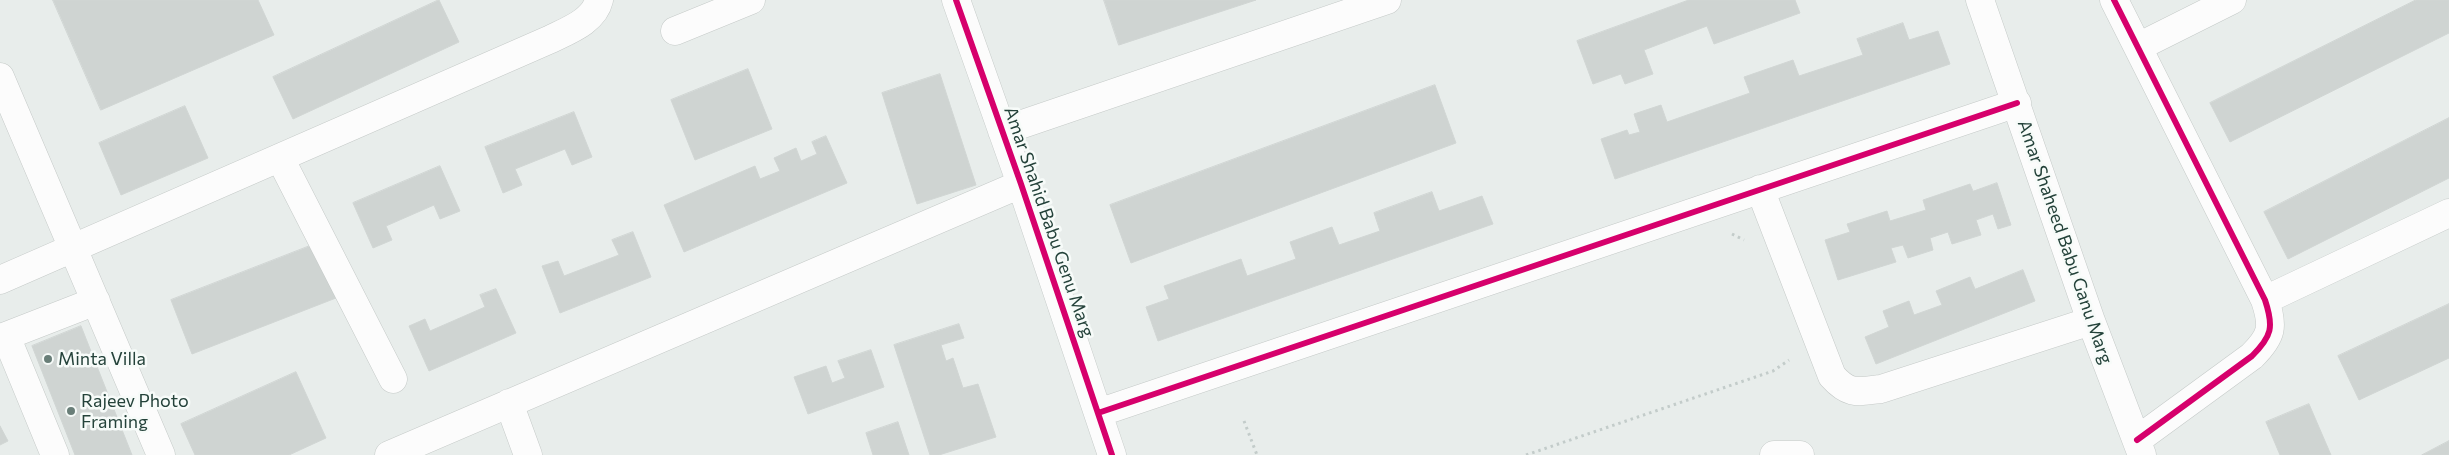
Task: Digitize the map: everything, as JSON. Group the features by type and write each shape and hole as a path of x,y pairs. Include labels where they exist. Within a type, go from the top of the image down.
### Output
{"street":[{"path":"675,31 750,0"},
{"name":"Amar Shahid Babu Genu Marg","path":"956,0 1021,184 1112,455"},
{"path":"1002,131 1387,0"},
{"name":"Amar Shaheed Babu Ganu Marg","path":"1980,0 2091,321 2140,447"},
{"path":"2114,0 2265,300 2272,319 2267,340 2252,356 2140,447"},
{"path":"2138,47 2232,0"},
{"path":"0,280 578,26 597,2"},
{"path":"0,77 160,455"},
{"path":"1098,412 2017,103"},
{"path":"280,158 393,379"},
{"path":"389,455 846,261 1021,184"},
{"path":"1760,189 1832,376 1842,387 1856,392 1881,389 2091,321"},
{"path":"2265,300 2449,213"},
{"path":"55,455 6,336 96,301"},
{"path":"509,403 528,455"},
{"path":"1774,455 1800,455"}],"path":[{"path":"1720,203 1733,236 1748,241"},
{"path":"1526,455 1773,371 1792,358"},
{"path":"1244,421 1257,455"}],"building":[{"path":"53,0 258,0 274,35 101,110"},
{"path":"439,0 459,42 293,119 273,77"},
{"path":"1104,0 1256,0 1119,45"},
{"path":"1689,0 1795,0 1800,13 1714,44 1707,26 1644,50 1653,74 1625,84 1621,74 1593,84 1577,41"},
{"path":"2416,0 2449,0 2449,33 2230,142 2210,103"},
{"path":"1903,23 1909,40 1938,31 1950,64 1615,179 1601,139 1627,130 1629,135 1640,132 1634,114 1661,105 1667,122 1750,93 1744,77 1793,60 1799,76 1863,55 1857,39"},
{"path":"748,69 772,129 695,160 671,100"},
{"path":"940,74 976,185 917,204 882,93"},
{"path":"1435,85 1456,143 1131,263 1110,205"},
{"path":"185,106 208,158 121,195 99,143"},
{"path":"574,112 592,157 572,165 565,149 515,169 522,185 503,193 485,147"},
{"path":"2449,118 2449,178 2288,259 2264,212"},
{"path":"826,136 847,183 684,252 664,205 755,166 760,179 780,171 774,158 796,148 801,161 817,154 812,142"},
{"path":"440,166 460,211 440,219 434,205 386,226 392,240 373,248 353,203"},
{"path":"1997,183 2011,225 1998,229 1993,214 1976,220 1981,235 1952,244 1948,232 1930,238 1933,250 1908,258 1903,245 1891,248 1896,262 1838,280 1825,240 1850,232 1847,224 1887,211 1890,221 1926,210 1923,200 1970,184 1973,191"},
{"path":"1432,192 1439,211 1482,196 1493,224 1158,341 1146,307 1169,299 1164,286 1241,259 1247,276 1296,259 1290,242 1332,227 1339,245 1380,231 1374,213"},
{"path":"633,232 651,277 560,313 542,266 558,261 564,276 619,255 612,240"},
{"path":"315,244 336,298 192,354 171,300"},
{"path":"2023,270 2035,301 1876,364 1865,337 1889,327 1883,311 1909,301 1914,315 1942,305 1936,291 1970,277 1975,289"},
{"path":"496,289 516,333 429,371 409,326 425,319 430,331 485,307 480,295"},
{"path":"2449,304 2449,358 2359,400 2338,356"},
{"path":"959,324 964,338 941,345 946,361 953,358 963,388 978,384 996,437 939,455 930,455 894,345"},
{"path":"81,326 132,455 75,455 32,346"},
{"path":"871,350 884,387 808,414 794,377 826,366 832,383 845,378 838,361"},
{"path":"296,372 326,438 289,455 195,455 181,424"},
{"path":"2309,404 2331,455 2280,455 2266,422"},
{"path":"898,422 909,455 873,455 866,433"},
{"path":"0,426 8,441 0,445"},
{"path":"2449,441 2449,455 2422,455"}],"cycle path":[{"path":"956,0 1021,184 1112,455"},
{"path":"2114,0 2265,300 2270,317 2267,337 2252,356 2137,440"},
{"path":"1098,413 2017,103"}],"place":[{"name":"Minta Villa","path":"48,359"},
{"name":"Rajeev Photo Framing","path":"71,411"}]}
